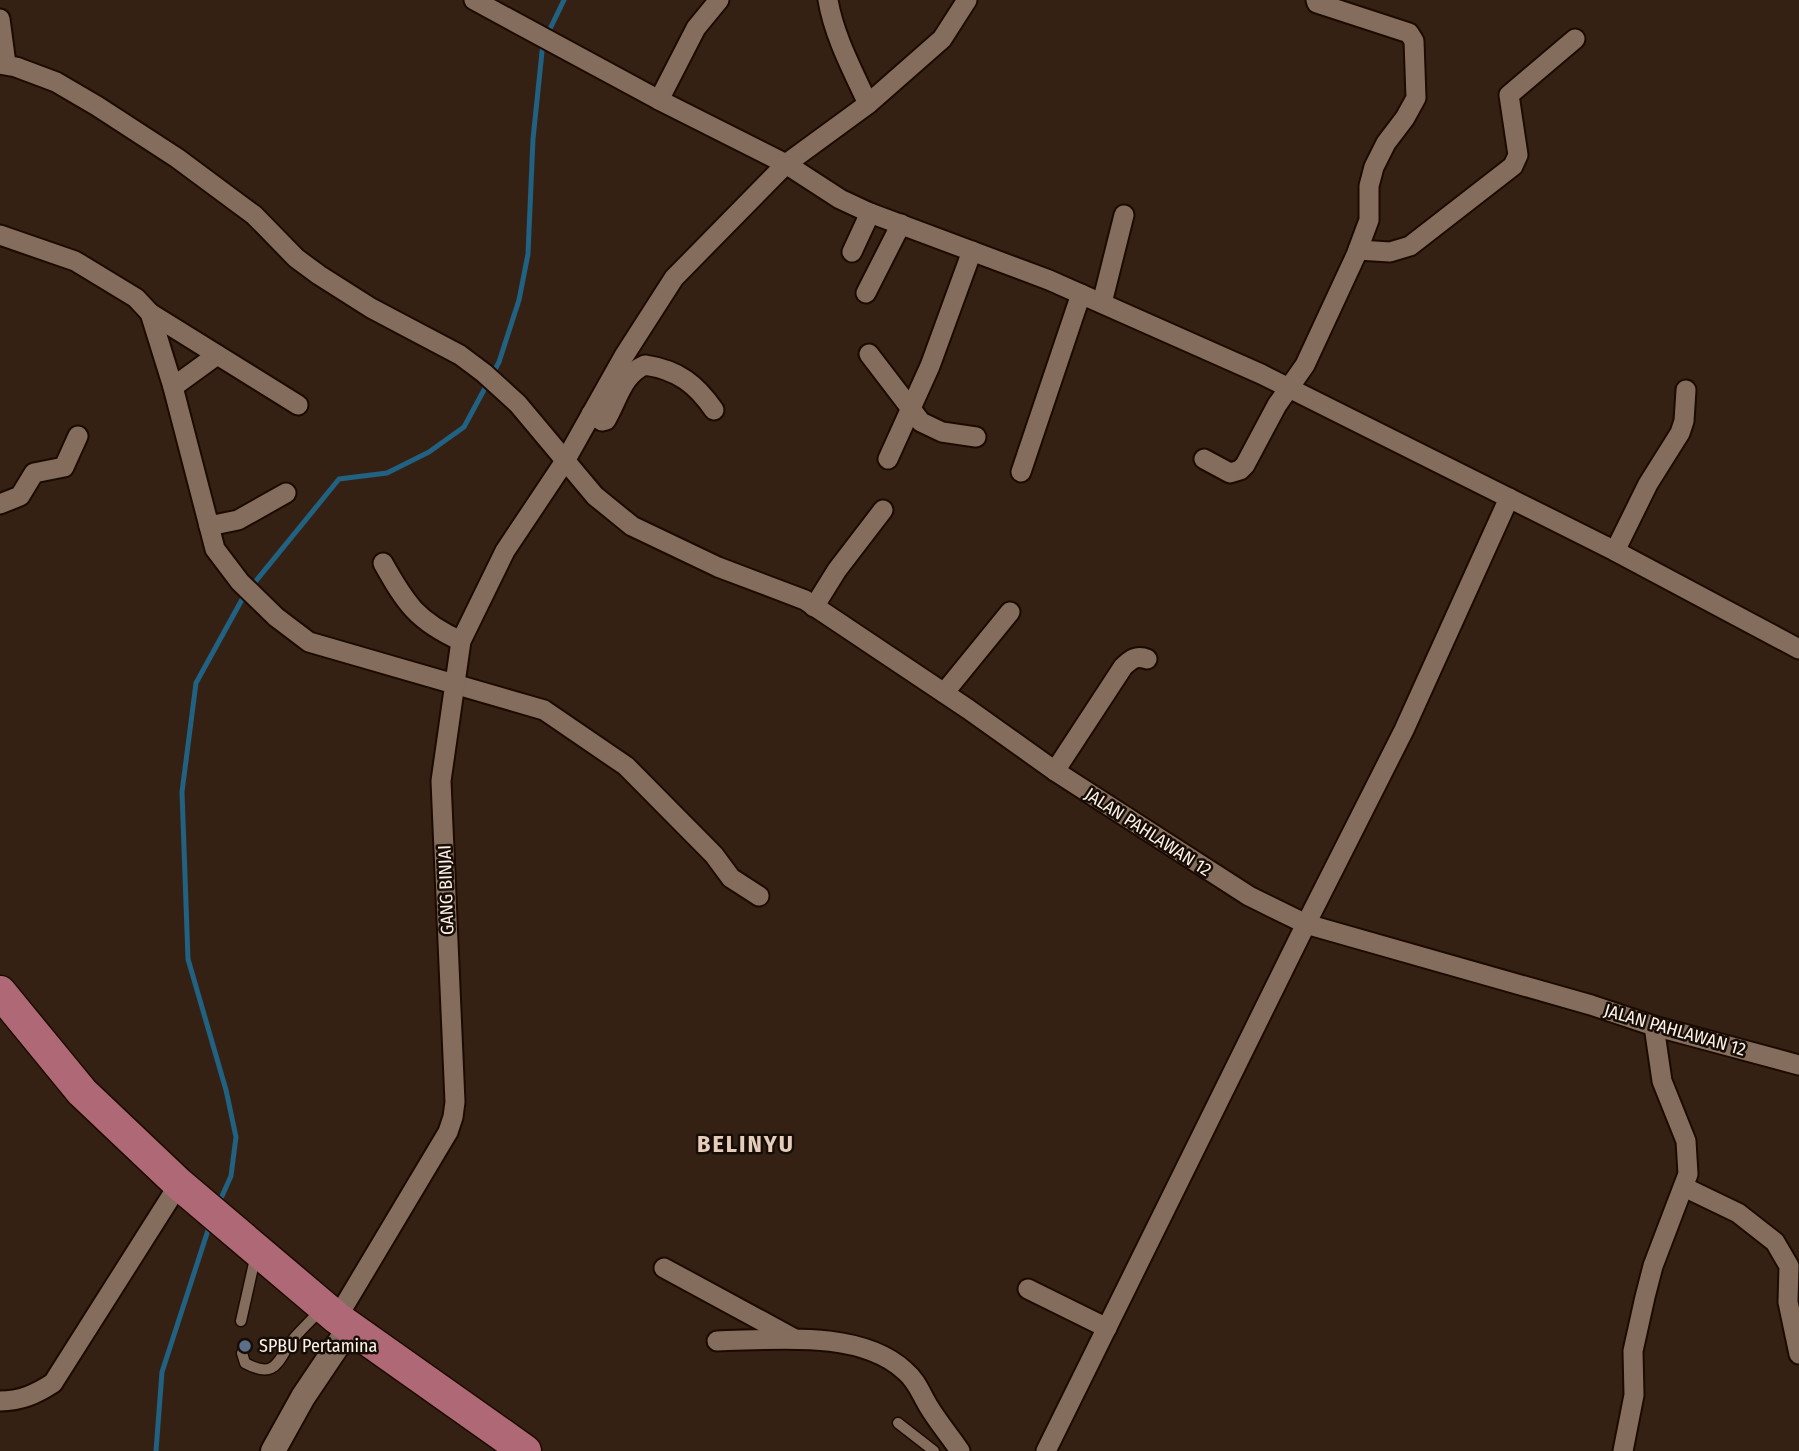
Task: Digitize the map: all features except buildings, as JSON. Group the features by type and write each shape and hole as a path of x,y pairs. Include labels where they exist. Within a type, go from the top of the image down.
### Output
{"highway":[{"path":"0,992 82,1092 179,1184 337,1317 525,1451"}],"street":[{"path":"474,0 659,100 786,164 840,199 1081,294 1290,389 1615,551 1799,649"},
{"path":"659,100 696,28 719,0"},
{"path":"828,0 838,36 868,104"},
{"name":"GANG BINJAI","path":"337,1317 448,1132 453,1117 454,1076 441,781 461,641 505,551 565,461 624,356 674,278 786,164 868,104 942,39 967,0"},
{"path":"1204,458 1230,473 1240,470 1305,365 1369,220 1369,186 1374,167 1386,143 1416,98 1414,41 1409,33 1404,29 1317,3 1316,0"},
{"path":"0,19 3,64"},
{"path":"1358,250 1390,252 1410,246 1513,166 1518,155 1509,95 1574,39"},
{"name":"JALAN PAHLAWAN 12","path":"3,64 57,82 97,106 177,158 254,215 296,258 319,275 371,308 460,355 492,379 596,496 632,526 718,567 805,600 1055,771 1249,896 1306,924 1591,1005 1654,1026 1799,1065"},
{"path":"852,252 870,212"},
{"path":"1102,303 1124,215"},
{"path":"866,293 901,224"},
{"path":"0,236 75,261 136,298 150,313 298,405"},
{"path":"888,459 930,366 972,251"},
{"path":"1021,472 1081,294"},
{"path":"150,313 173,387 215,549 247,589 276,617 309,642 456,687 544,710 626,766 714,855 731,878 759,896"},
{"path":"869,354 921,422 930,428 976,437"},
{"path":"173,387 217,355"},
{"path":"591,414 602,421 606,420 624,383 636,369 645,365 687,380 699,388 715,410"},
{"path":"1615,551 1648,484 1680,433 1684,421 1686,390"},
{"path":"0,505 20,496 34,473 64,467 78,436"},
{"path":"209,526 238,520 286,494"},
{"path":"1046,1451 1404,730 1509,498"},
{"path":"814,607 837,570 883,510"},
{"path":"383,563 414,613 440,631 461,641"},
{"path":"944,693 1010,612"},
{"path":"1055,771 1123,667 1131,659 1147,659"},
{"path":"1623,1451 1634,1395 1633,1351 1645,1297 1653,1266 1688,1174 1686,1141 1662,1081 1654,1026"},
{"path":"0,1401 15,1401 53,1383 179,1184"},
{"path":"1684,1187 1738,1213 1775,1242 1788,1266 1788,1302 1799,1354"},
{"path":"664,1268 796,1339"},
{"path":"1028,1289 1107,1328"},
{"path":"273,1451 303,1397 337,1317"},
{"path":"717,1341 816,1338 883,1354 919,1386 930,1409 960,1451"}],"lane":[{"path":"240,1321 257,1250"},
{"path":"242,1353 245,1363 256,1369 272,1368 281,1362 293,1340 337,1317"},
{"path":"898,1423 934,1451"}],"waterway":[{"path":"548,33 564,0"},
{"path":"251,587 339,479 387,473 429,452 464,427 499,362 519,300 528,254 533,139 543,42"},
{"path":"218,1205 231,1176 236,1137 226,1090 188,959 182,792 196,683 245,594"},
{"path":"156,1451 162,1372 210,1224"}],"place":[{"name":"SPBU Pertamina","path":"245,1346"}],"district":[{"name":"BELINYU","path":"746,1144"}]}
